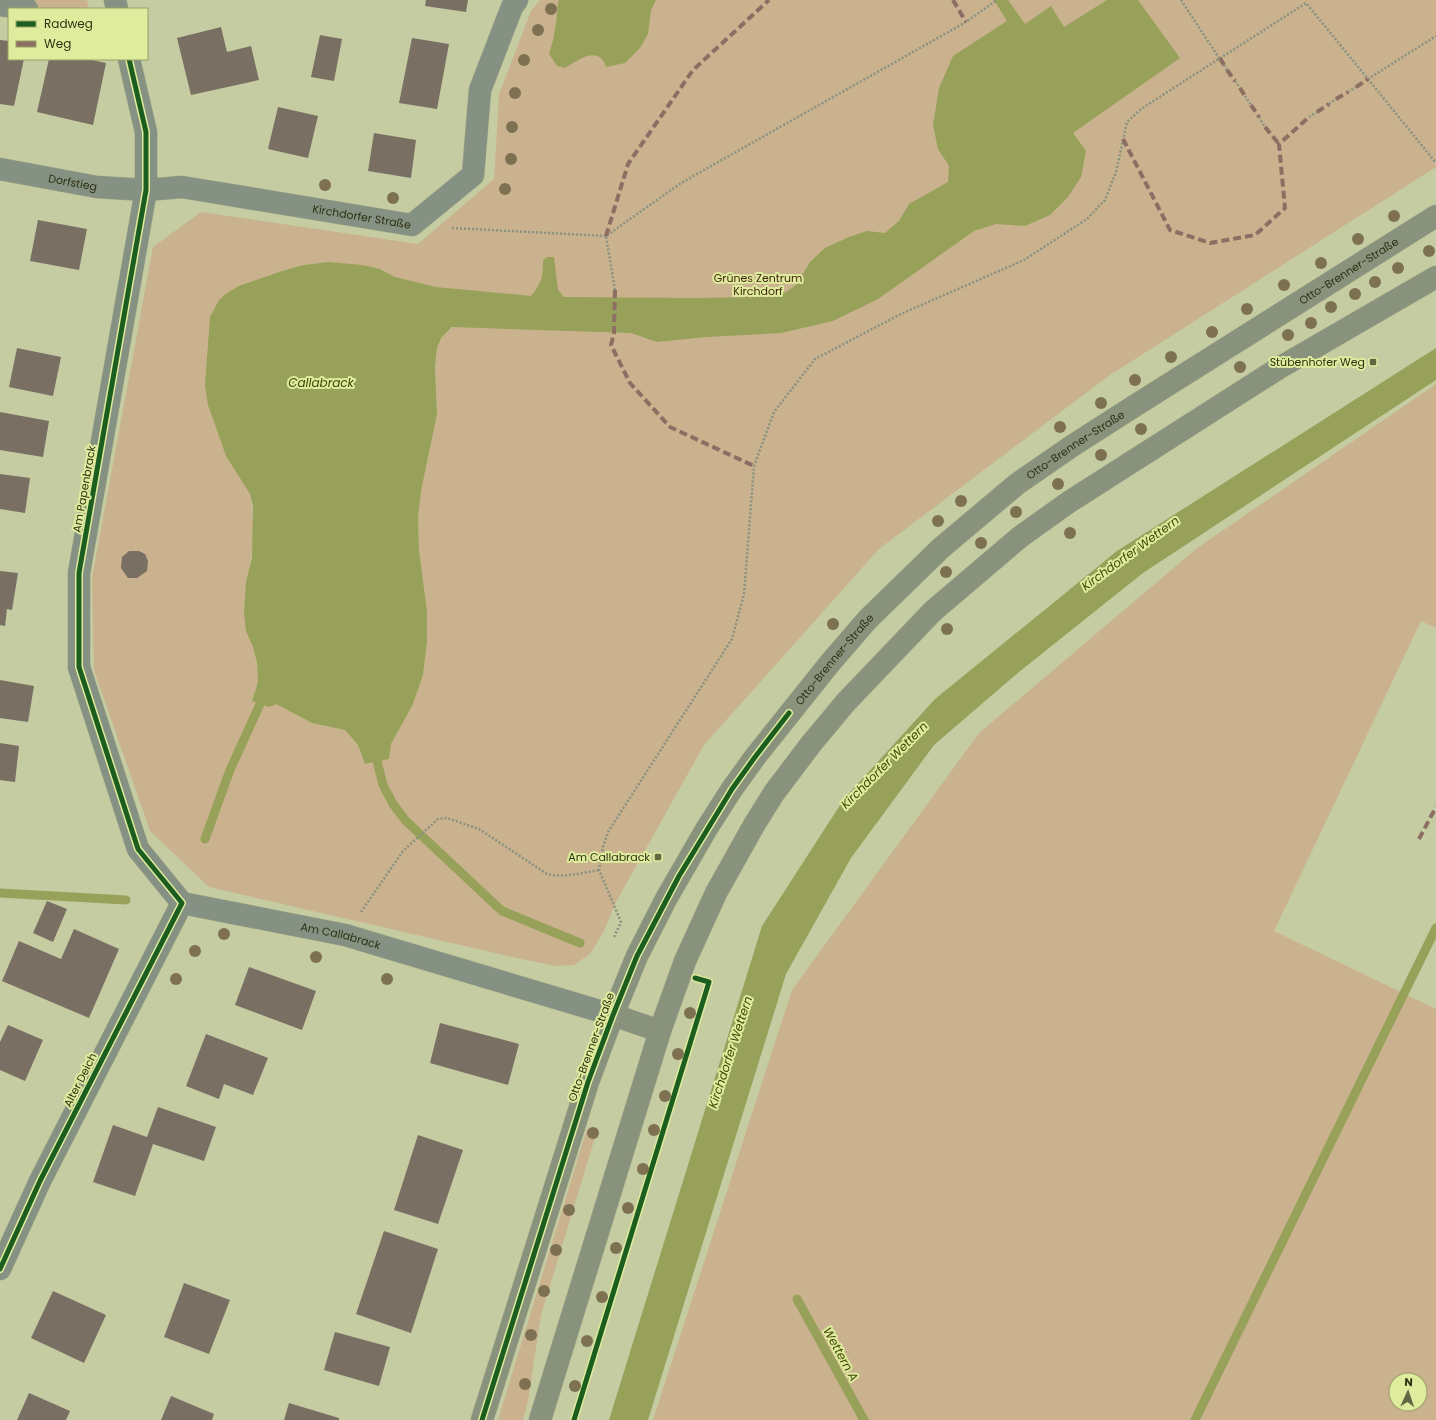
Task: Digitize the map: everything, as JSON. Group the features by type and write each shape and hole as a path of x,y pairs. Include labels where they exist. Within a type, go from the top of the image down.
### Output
{"main road":[{"name":"Otto-Brenner-Straße","path":"482,1420 588,1082 637,956 666,899 732,789 755,756 830,663 868,619 941,548 1012,489 1072,446 1436,216"},
{"path":"540,1420 660,1031 685,961 716,893 754,824 774,793 811,744 846,702 933,610 1020,537 1069,502 1279,368 1436,277"},
{"path":"613,1015 660,1031"}],"street":[{"name":"Kirchdorfer Straße","path":"146,190 182,187 412,225 474,175 480,90 512,7 517,0"},
{"path":"0,5 20,8"},
{"name":"Am Papenbrack","path":"129,60 146,132 146,190 79,573 79,667 138,849 182,902"},
{"name":"Dorfstieg","path":"0,169 97,187 146,190"},
{"name":"Am Callabrack","path":"182,902 345,935 613,1015"},
{"name":"Alter Deich","path":"0,1269 40,1181 182,902"}],"path":[{"path":"412,225 606,236 681,183 966,22 997,0"},
{"path":"1181,0 1220,58"},
{"path":"613,941 621,922 598,870 608,832 732,640 744,594 754,466 774,412 815,359 902,314 1024,260 1087,219 1105,200 1116,172 1127,122 1141,109 1306,3 1436,163"},
{"path":"1368,79 1436,36"},
{"path":"1224,65 1227,70"},
{"path":"1234,81 1240,88"},
{"path":"1348,92 1356,87"},
{"path":"1245,96 1251,105"},
{"path":"1329,104 1336,99"},
{"path":"1309,117 1317,112"},
{"path":"1259,117 1265,127"},
{"path":"606,236 615,290"},
{"path":"345,935 403,851 438,819 447,818 479,829 547,874 556,876 598,870"},
{"path":"574,1420 709,982 702,980"}],"green space":[{"path":"0,0 87,0 89,8 8,8"},
{"name":"Grünes Zentrum Kirchdorf","path":"540,0 1436,0 1436,167 1110,375 879,549 704,745 616,902 603,933 590,954 574,965 556,966 209,887 150,831 94,670 92,578 153,247 201,212 418,244 494,179 499,94 531,11","holes":["329,262 380,269 395,277 453,327 441,338 437,348 435,367 437,414 421,491 418,518 419,550 427,611 427,642 423,675 413,704 391,744 365,764 358,745 345,730 312,723 276,704 252,701 258,682 257,663 253,647 249,567 253,530 250,494 282,271 303,265"]},
{"path":"1436,384 1436,628 1421,621 1274,931 1436,1009 1436,1420 653,1420 792,990 979,733 1196,549"},
{"path":"587,1129 597,1131 541,1315 528,1401 523,1420 498,1420"}],"water":[{"path":"559,0 656,0 651,10 648,34 640,48 625,63 606,67 603,60 598,56 593,55 587,56 565,68 557,66 549,54 556,24"},
{"name":"Callabrack","path":"994,0 1008,0 1025,24 1051,6 1064,27 1107,0 1138,0 1180,58 1073,133 1086,151 1081,177 1068,197 1050,215 1025,226 996,224 974,231 878,299 833,321 781,333 706,337 657,342 631,333 452,327 441,338 437,348 435,367 437,414 421,491 418,518 419,550 427,611 427,642 423,675 413,704 391,744 389,759 365,764 358,745 345,730 312,723 276,704 269,707 252,701 258,682 257,663 253,647 246,631 244,613 246,582 252,557 253,507 250,494 226,456 208,405 205,385 210,317 219,300 239,286 282,271 303,265 329,262 362,265 380,269 395,277 436,287 531,296 540,283 543,271 543,260 547,257 554,257 558,290 564,297 771,297 786,292 796,285 810,262 825,248 867,231 885,233 899,221 909,204 948,182 949,166 938,149 933,125 939,88 953,56 1007,21"},
{"name":"Kirchdorfer Wettern","path":"1436,348 1436,380 1143,573 1019,672 934,745 851,858 786,974 648,1420 609,1420 762,926 844,799 935,699 1117,551"}],"building":[{"path":"426,0 468,0 466,12 425,6"},
{"path":"221,27 227,52 251,46 259,80 191,95 177,38"},
{"path":"320,35 342,39 334,81 311,77"},
{"path":"412,38 449,44 437,109 399,103"},
{"path":"0,40 8,41 8,60 24,60 14,106 0,104"},
{"path":"49,60 92,60 106,63 93,125 37,112"},
{"path":"278,107 318,116 308,158 268,149"},
{"path":"374,133 416,140 411,178 368,171"},
{"path":"38,220 87,229 79,270 30,261"},
{"path":"17,348 61,357 53,396 9,387"},
{"path":"0,412 49,421 43,457 0,450"},
{"path":"0,474 30,478 25,513 0,509"},
{"path":"129,551 139,551 145,554 148,561 147,571 137,578 128,578 121,568 122,557"},
{"path":"0,571 18,573 12,610 7,609 5,626 0,625"},
{"path":"0,680 34,686 28,722 0,718"},
{"path":"0,743 19,746 15,782 0,780"},
{"path":"47,901 67,909 53,942 33,933"},
{"path":"74,929 119,949 89,1018 2,981 19,941 61,959"},
{"path":"249,967 316,991 302,1030 235,1005"},
{"path":"440,1023 519,1044 508,1085 430,1063"},
{"path":"8,1025 43,1040 25,1081 0,1070 0,1042"},
{"path":"206,1034 268,1058 253,1095 224,1084 219,1099 186,1086"},
{"path":"158,1107 216,1127 204,1161 153,1144 135,1196 93,1182 113,1125 147,1137"},
{"path":"418,1135 463,1150 438,1224 394,1210"},
{"path":"384,1231 438,1249 411,1333 356,1314"},
{"path":"184,1283 230,1300 209,1354 164,1337"},
{"path":"53,1291 106,1315 84,1363 31,1338"},
{"path":"335,1332 390,1347 379,1386 324,1370"},
{"path":"29,1393 70,1411 66,1420 17,1420"},
{"path":"171,1396 214,1414 212,1420 161,1420"},
{"path":"289,1403 339,1418 339,1420 284,1420"}],"waterway":[{"path":"205,839 230,770 260,704"},
{"path":"377,761 383,785 393,804 406,821 502,911 580,943"},
{"path":"0,893 126,900"},
{"path":"1195,1420 1436,928"},
{"name":"Wettern A","path":"797,1299 864,1420"}],"marked path":[{"path":"606,236 628,164 693,70 769,0"},
{"path":"953,0 966,22"},
{"path":"1220,58 1224,65"},
{"path":"1227,70 1235,81"},
{"path":"1356,87 1368,79"},
{"path":"1240,88 1245,96"},
{"path":"1336,99 1348,92"},
{"path":"1317,112 1329,104"},
{"path":"1251,105 1259,117"},
{"path":"1123,139 1170,230 1210,243 1255,235 1285,208 1279,144 1309,117"},
{"path":"1265,127 1279,144"},
{"path":"615,290 614,333 611,345 630,383 670,427 754,466"},
{"path":"1419,839 1436,807"}],"cycle path":[{"path":"0,1269 40,1181 182,903 138,849 79,667 79,573 146,190 146,132 129,60"},
{"path":"482,1420 588,1082 637,956 679,876 732,789 789,713"},
{"path":"574,1420 709,982 695,978"}],"place":[{"name":"Stübenhofer Weg","path":"1373,362"},
{"name":"Am Callabrack","path":"658,857"}]}
